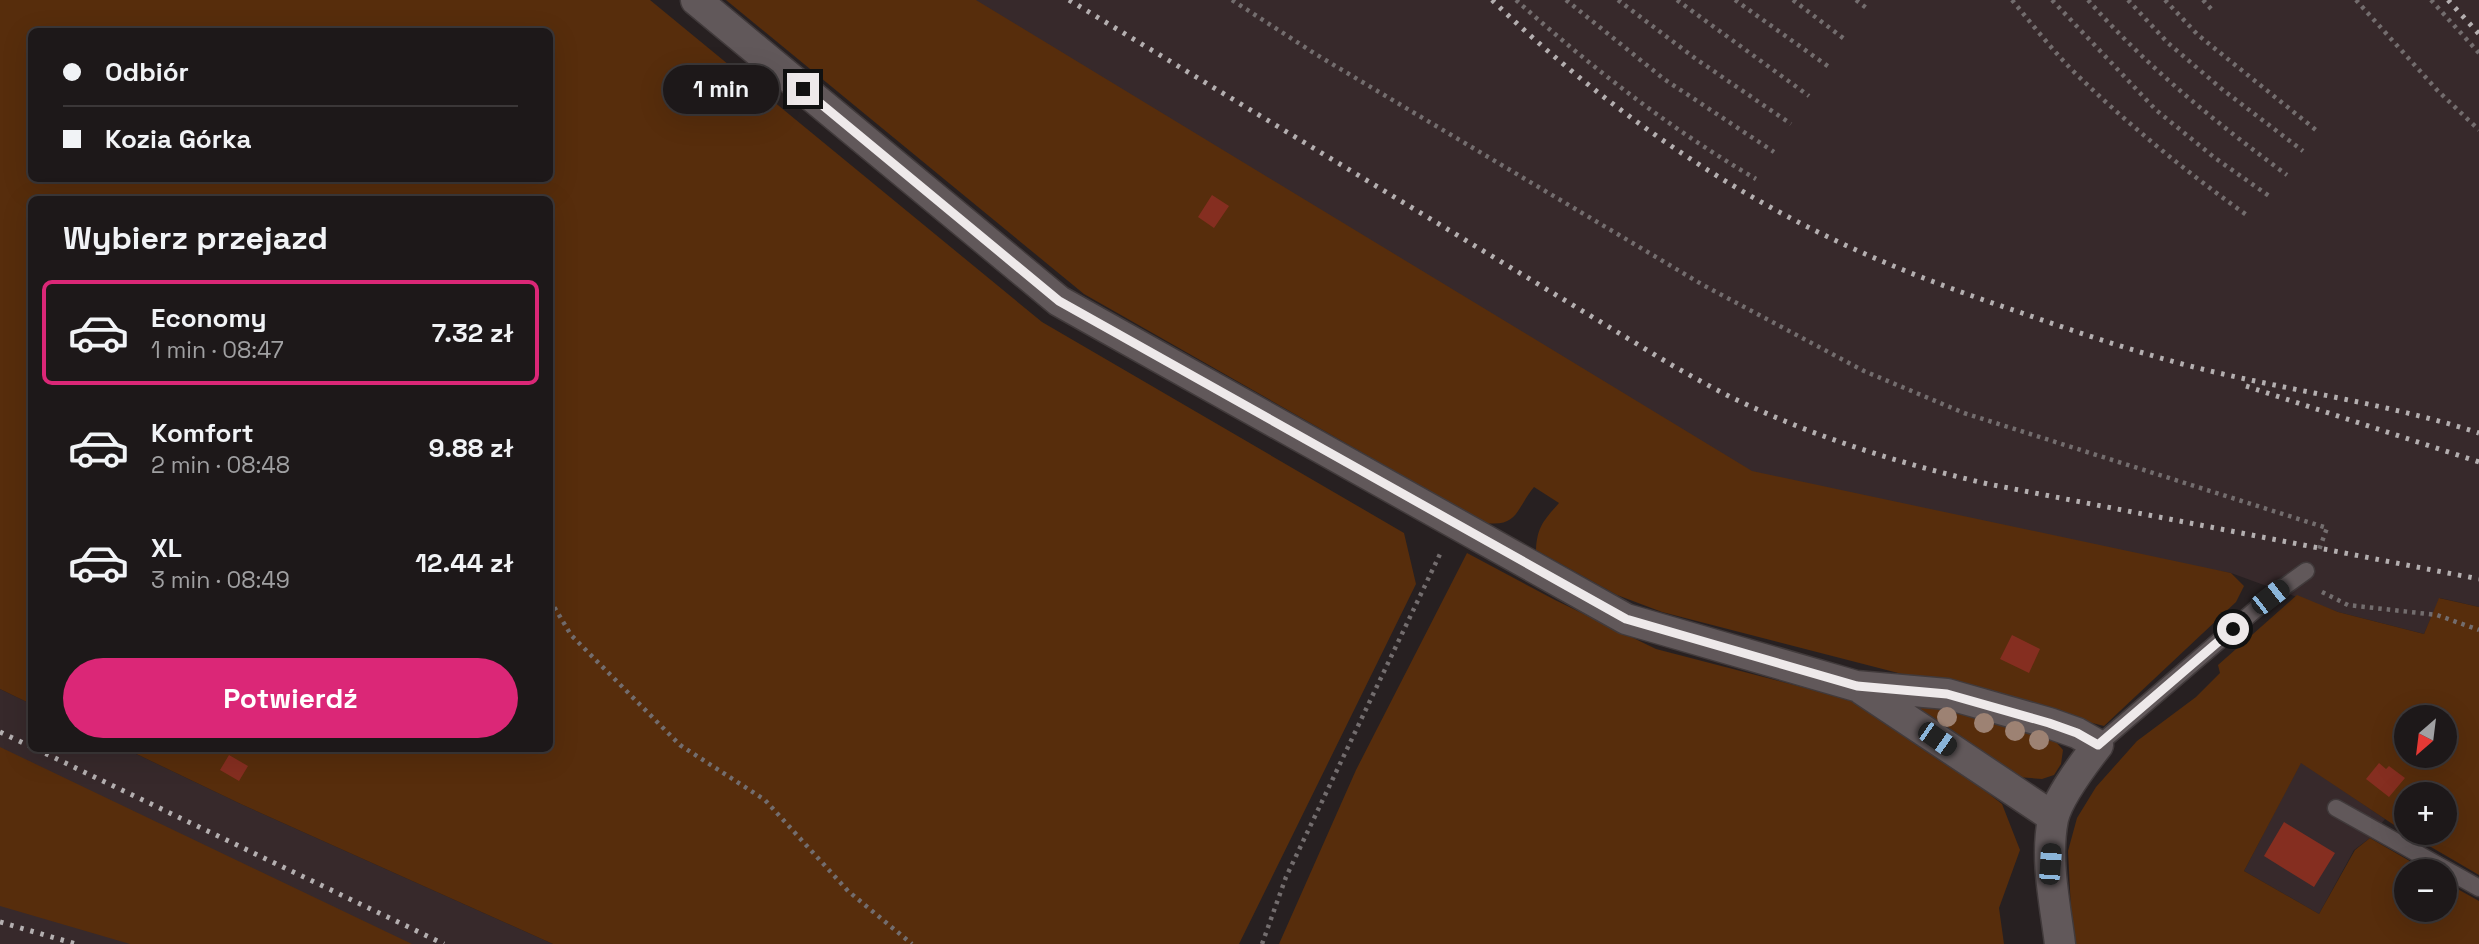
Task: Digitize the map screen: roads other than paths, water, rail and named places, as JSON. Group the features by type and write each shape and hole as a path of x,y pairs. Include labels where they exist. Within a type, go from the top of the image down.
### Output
{"street":[{"path":"696,0 1059,301 1626,619 1857,686 1947,694 2049,723 2077,733 2098,745 2072,781 2053,817 2050,864 2060,944"},
{"path":"1857,686 2053,817"}],"lane":[{"path":"2098,745 2300,575"},
{"path":"2336,808 2479,888"}],"railway":[{"path":"1069,0 1675,367 1767,414 1892,459 1988,484 2479,579"},
{"path":"1492,0 1576,75 1666,143 1762,203 1863,253 1982,299 2160,358 2240,378 2412,414 2479,433"},
{"path":"2448,0 2479,34"},
{"path":"2246,386 2479,462"},
{"path":"0,732 28,745"},
{"path":"42,752 444,944"},
{"path":"0,922 76,944"}]}
